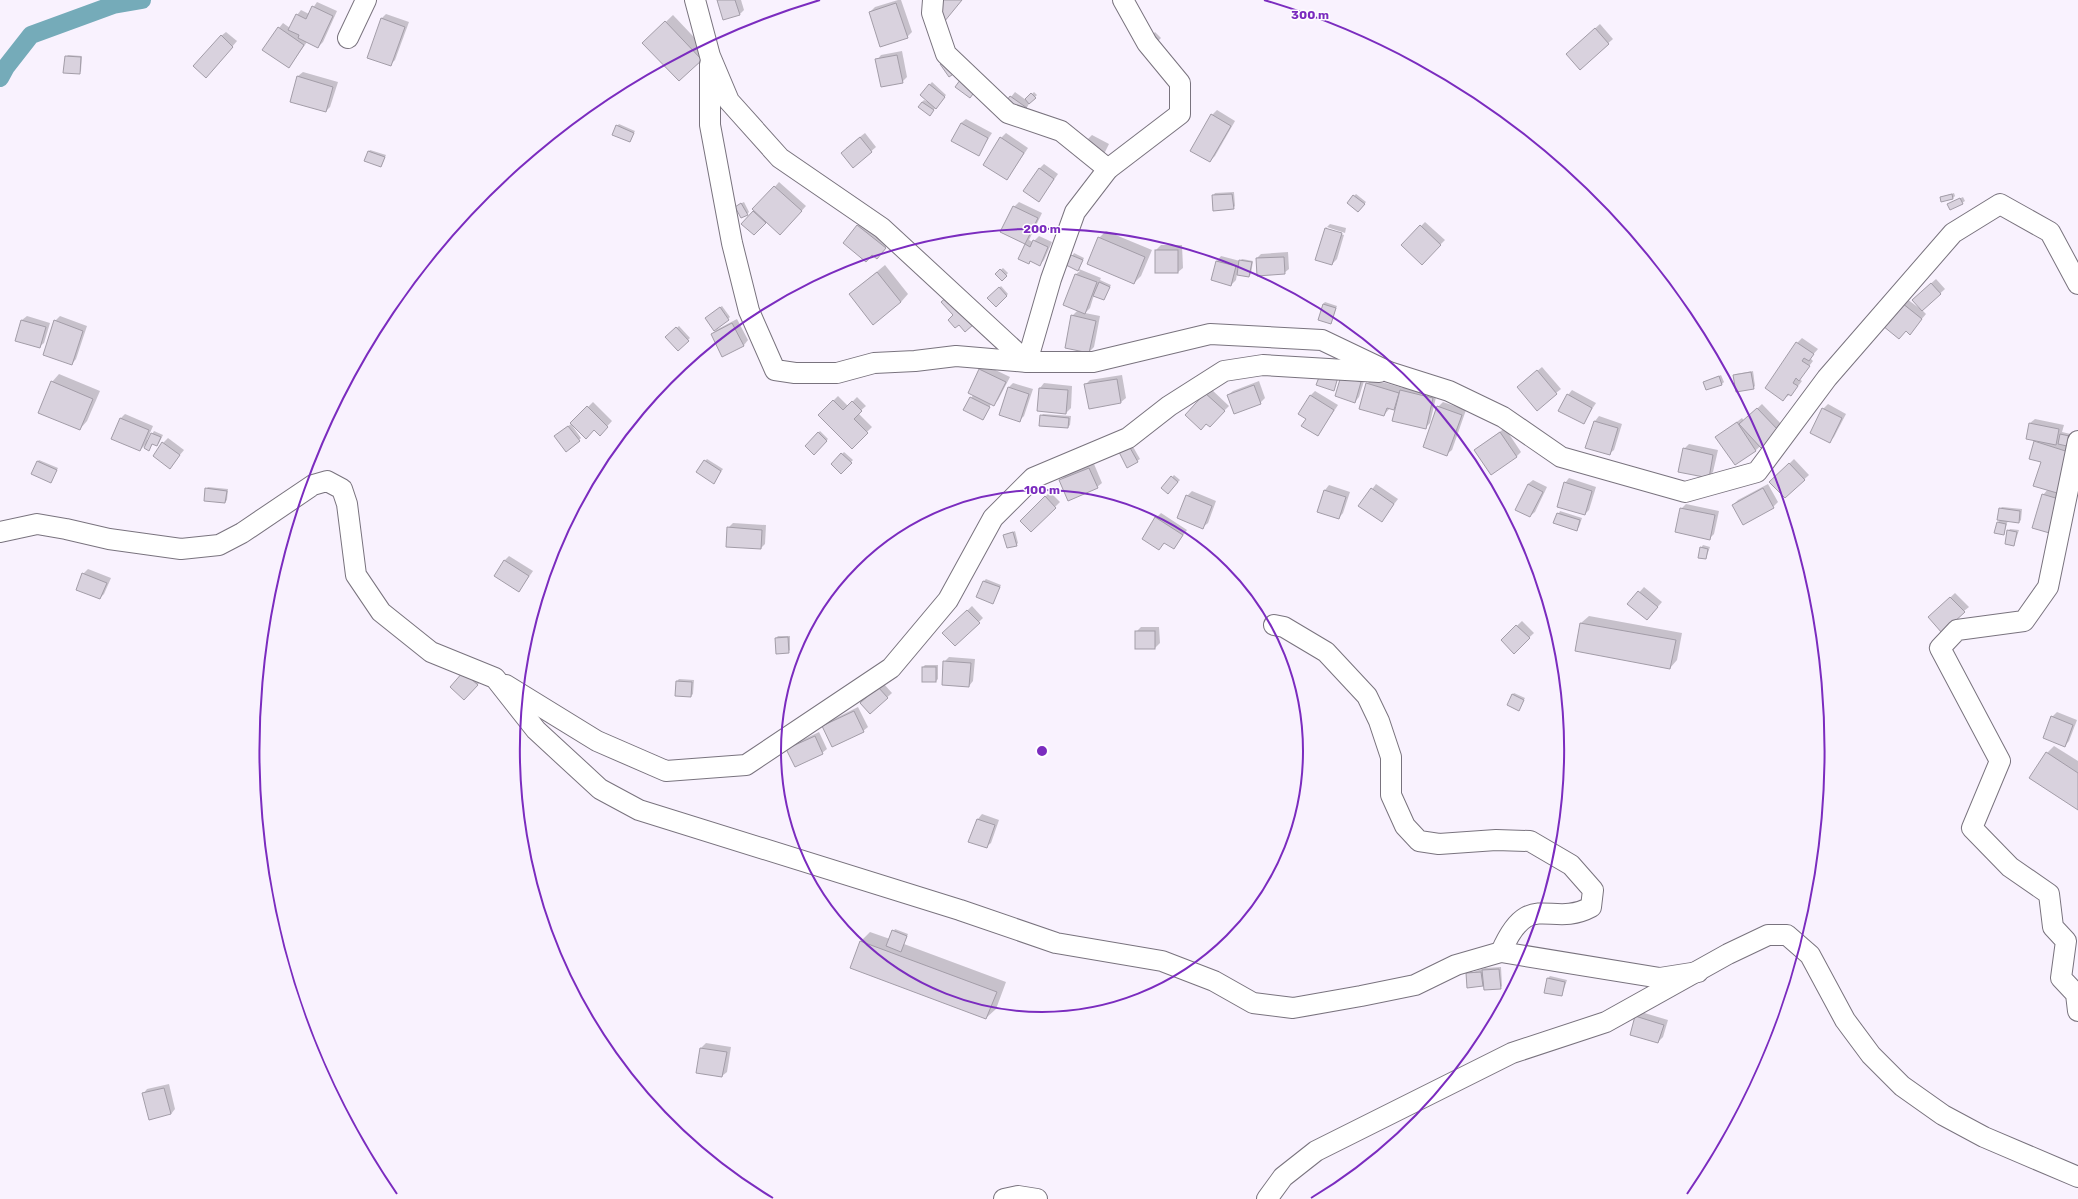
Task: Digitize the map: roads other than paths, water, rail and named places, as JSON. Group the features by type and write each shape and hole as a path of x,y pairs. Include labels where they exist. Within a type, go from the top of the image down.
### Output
{"street":[{"path":"348,38 366,0"},
{"path":"695,0 710,56 729,102 780,158 882,228 1027,362"},
{"path":"933,0 932,14 946,54 1008,113 1061,132 1108,169"},
{"path":"1027,362 1051,279 1075,212 1108,169 1180,114 1180,83 1147,43 1121,2"},
{"path":"710,56 710,125 732,243 749,311 775,370 795,373 837,373 874,363 915,361 956,356 1027,362 1094,362 1210,334 1322,340 1389,372 1449,391 1503,417 1561,457 1685,492 1757,472 1826,378 1953,233 2000,204 2050,232 2078,284"},
{"path":"0,532 36,524 109,539 181,549 219,545 242,533 313,485 327,481 342,489 347,504 356,575 381,612 431,652 495,678 597,740 666,771 746,765 891,668 948,600 993,518 1033,478 1128,438 1169,406 1224,371 1263,365 1389,372"},
{"path":"2078,441 2048,587 2024,621 1957,630 1940,648 2000,760 1972,828 2010,868 2049,894 2053,927 2066,941 2062,978 2076,994 2078,1011"},
{"path":"1274,625 1284,627 1326,652 1367,696 1379,721 1391,757 1391,795 1405,826 1419,841 1439,844 1496,840 1530,841 1570,865 1593,890 1591,907 1581,912 1541,912 1520,919 1508,935 1501,952"},
{"path":"495,678 536,730 600,789 639,810 960,910 1056,943 1162,961 1214,981 1253,1003 1293,1008 1415,985 1456,964 1501,952 1660,978 1698,972"},
{"path":"1267,1199 1283,1177 1316,1151 1512,1053 1606,1022 1768,935 1787,935 1810,955 1845,1020 1871,1055 1902,1086 1942,1115 1984,1137 2078,1178"},
{"path":"1004,1199 1018,1196 1037,1199"}],"waterway":[{"path":"0,78 6,67 31,35 113,5 142,0"}]}
